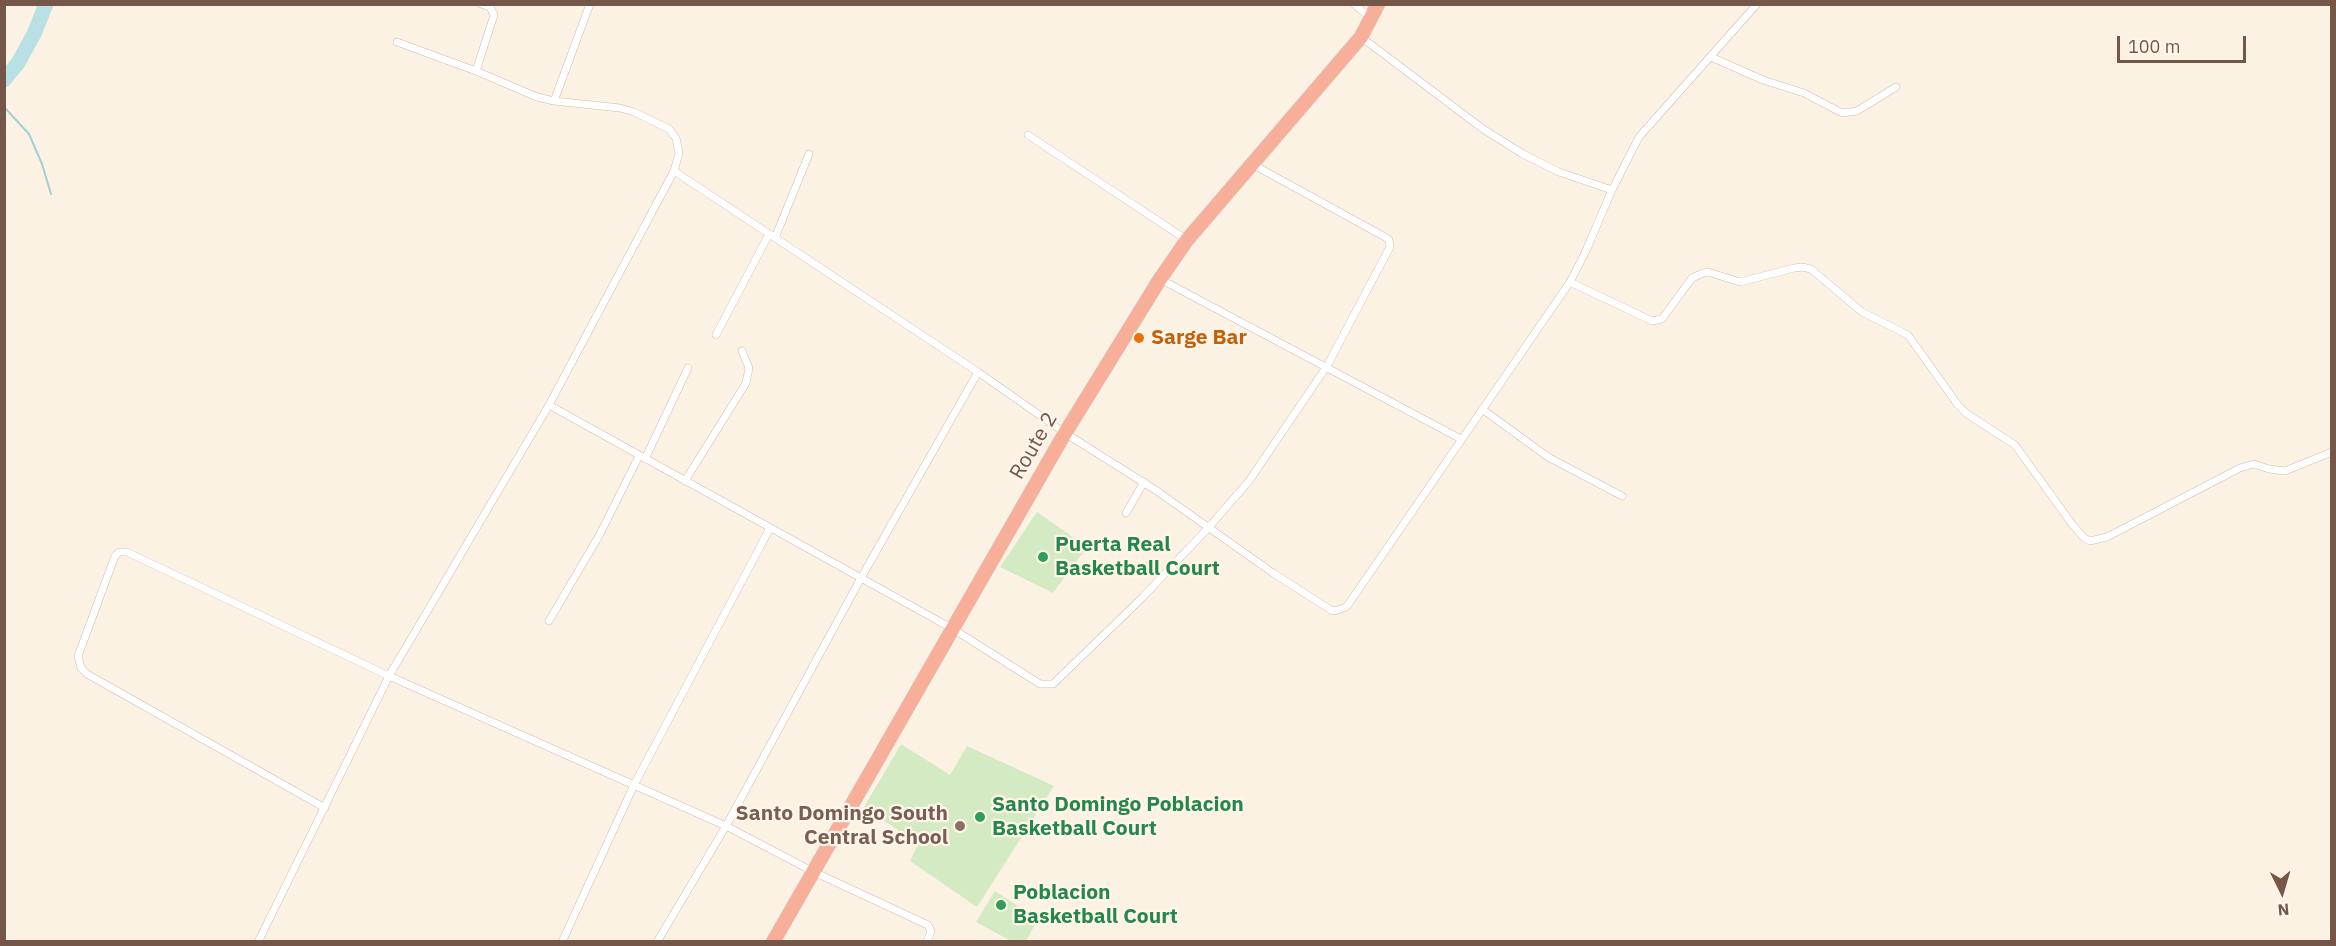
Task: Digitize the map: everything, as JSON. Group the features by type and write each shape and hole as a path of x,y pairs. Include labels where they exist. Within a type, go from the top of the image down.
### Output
{"highway":[{"name":"Route 2","path":"773,942 1065,433 1160,279 1187,240 1361,37 1378,4"}],"street":[{"path":"476,71 494,15 494,10 481,4"},
{"path":"554,101 590,4"},
{"path":"1354,4 1372,19"},
{"path":"674,171 978,372 1065,433 1144,482 1273,573 1330,610 1342,609 1357,593 1570,282 1639,137 1757,4"},
{"path":"1361,37 1483,129 1523,154 1559,172 1612,190"},
{"path":"258,942 388,676 549,405 674,171 679,146 669,129 620,108 537,97 476,71 397,42"},
{"path":"1711,57 1763,80 1804,93 1842,113 1857,111 1896,87"},
{"path":"1028,135 1187,240"},
{"path":"716,335 772,236 809,154"},
{"path":"549,405 953,629 1040,684 1053,684 1115,626 1209,527 1249,481 1327,366 1390,247 1389,240 1252,164"},
{"path":"1570,282 1652,321 1662,319 1692,278 1702,273 1708,272 1740,282 1794,268 1811,269 1862,312 1908,335 1958,405 1967,414 2015,445 2072,524 2084,538 2090,541 2107,537 2240,468 2254,464 2285,471 2331,452"},
{"path":"1160,279 1461,439"},
{"path":"685,482 746,383 749,368 742,351"},
{"path":"549,621 642,458 688,368"},
{"path":"657,942 726,826 861,578 978,372"},
{"path":"1482,409 1548,457 1622,496"},
{"path":"1126,513 1144,482"},
{"path":"562,942 634,785 770,528"},
{"path":"325,808 87,674 81,668 78,656 115,556 119,552 127,552 388,676 726,826 814,872 928,925 931,931 927,942"}],"green space":[{"name":"Puerta Real Basketball Court","path":"1037,512 1087,547 1053,593 1000,567"},
{"name":"Santo Domingo South Central School","path":"901,744 950,775 967,746 1054,786 977,907 910,861 918,844 864,807"},
{"name":"Poblacion Basketball Court","path":"995,891 1038,919 1026,941 1011,941 976,922"}],"waterway":[{"path":"4,80 18,63 34,34 46,4"},
{"path":"4,107 29,134 42,164 51,194"}],"place":[{"name":"Sarge Bar","path":"1139,338"},
{"name":"Puerta Real Basketball Court","path":"1043,557"},
{"name":"Santo Domingo Poblacion Basketball Court","path":"980,817"},
{"name":"Santo Domingo South Central School","path":"960,826"},
{"name":"Poblacion Basketball Court","path":"1001,905"}]}
